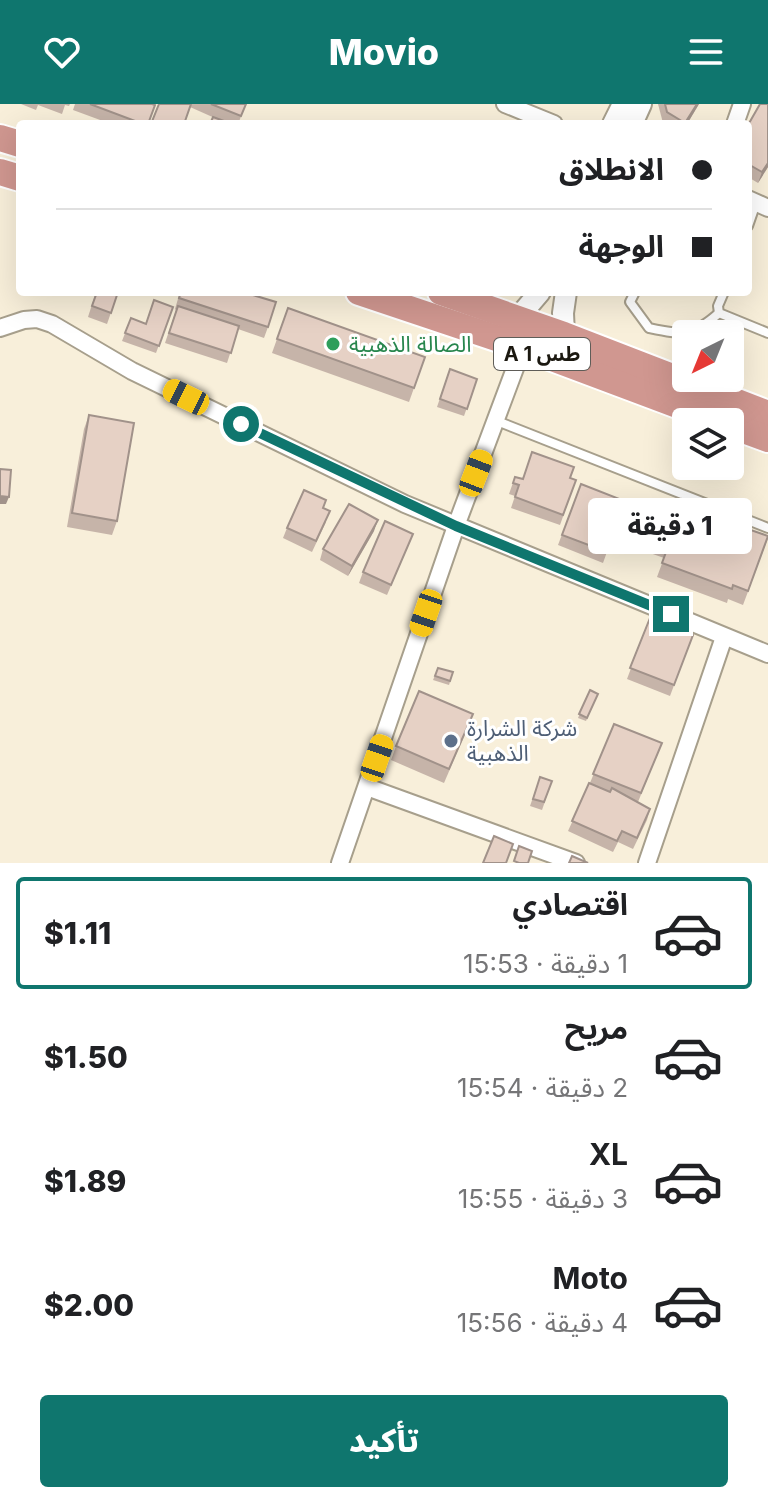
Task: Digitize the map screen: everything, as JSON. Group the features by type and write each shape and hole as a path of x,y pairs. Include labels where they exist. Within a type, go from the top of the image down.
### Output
{"highway":[{"name":"A 1 طس","path":"371,296 523,347 686,408"},
{"name":"A 1 طس","path":"452,296 564,335 768,414"},
{"path":"744,430 768,439"}],"street":[{"path":"505,104 544,120"},
{"path":"517,319 537,296"},
{"path":"564,335 566,296"},
{"path":"0,328 24,320 37,319 52,324 132,371 456,526 768,654"},
{"path":"340,863 456,526 523,347"},
{"path":"647,863 724,637"},
{"path":"367,787 576,863"}],"lane":[{"path":"633,296 630,302 649,328 675,333 700,330 719,313"},
{"path":"719,313 722,296"},
{"path":"719,313 768,333"},
{"path":"497,421 768,528"}],"building":[{"path":"90,104 155,105 149,120 132,120"},
{"path":"159,104 191,104 185,120 153,120"},
{"path":"211,104 246,104 241,116"},
{"path":"665,104 697,104 687,120 680,120 667,112"},
{"path":"760,104 768,104 768,163 762,172 752,166 751,120"},
{"path":"96,296 117,296 111,313 92,306"},
{"path":"256,296 276,302 268,327 179,298"},
{"path":"154,300 173,307 159,346 125,333 131,318 146,324"},
{"path":"178,306 239,326 231,353 169,333"},
{"path":"288,308 425,357 414,388 277,339"},
{"path":"450,369 477,379 467,409 440,399"},
{"path":"89,415 134,423 117,521 72,513"},
{"path":"532,452 574,467 570,478 576,480 563,515 515,497 519,485 513,483 515,477 523,479"},
{"path":"0,469 11,470 9,497 0,496"},
{"path":"581,484 622,500 613,527 627,532 623,542 612,538 607,552 562,535"},
{"path":"304,490 326,500 323,508 330,511 316,541 287,528"},
{"path":"682,499 744,522 742,527 768,536 748,591 733,585 732,589 662,563 669,544 655,539 664,515 674,519"},
{"path":"349,504 378,520 352,566 323,549"},
{"path":"385,521 413,534 391,585 363,572"},
{"path":"650,618 693,635 674,685 630,668"},
{"path":"438,668 453,672 450,681 435,676"},
{"path":"590,690 598,694 587,718 579,714"},
{"path":"419,691 473,714 449,769 396,746"},
{"path":"614,724 662,743 641,793 593,774"},
{"path":"540,777 552,781 544,802 533,799"},
{"path":"589,783 610,792 612,788 650,809 637,838 622,831 617,841 572,821"},
{"path":"494,836 513,844 506,863 483,863"},
{"path":"519,846 532,851 528,863 514,861"},
{"path":"572,856 588,863 569,863"}],"place":[{"name":"الصالة الذهبية","path":"333,344"},
{"name":"شركة الشرارة الذهبية","path":"451,741"}],"route":[{"path":"241,424 405,504 671,614"}]}
